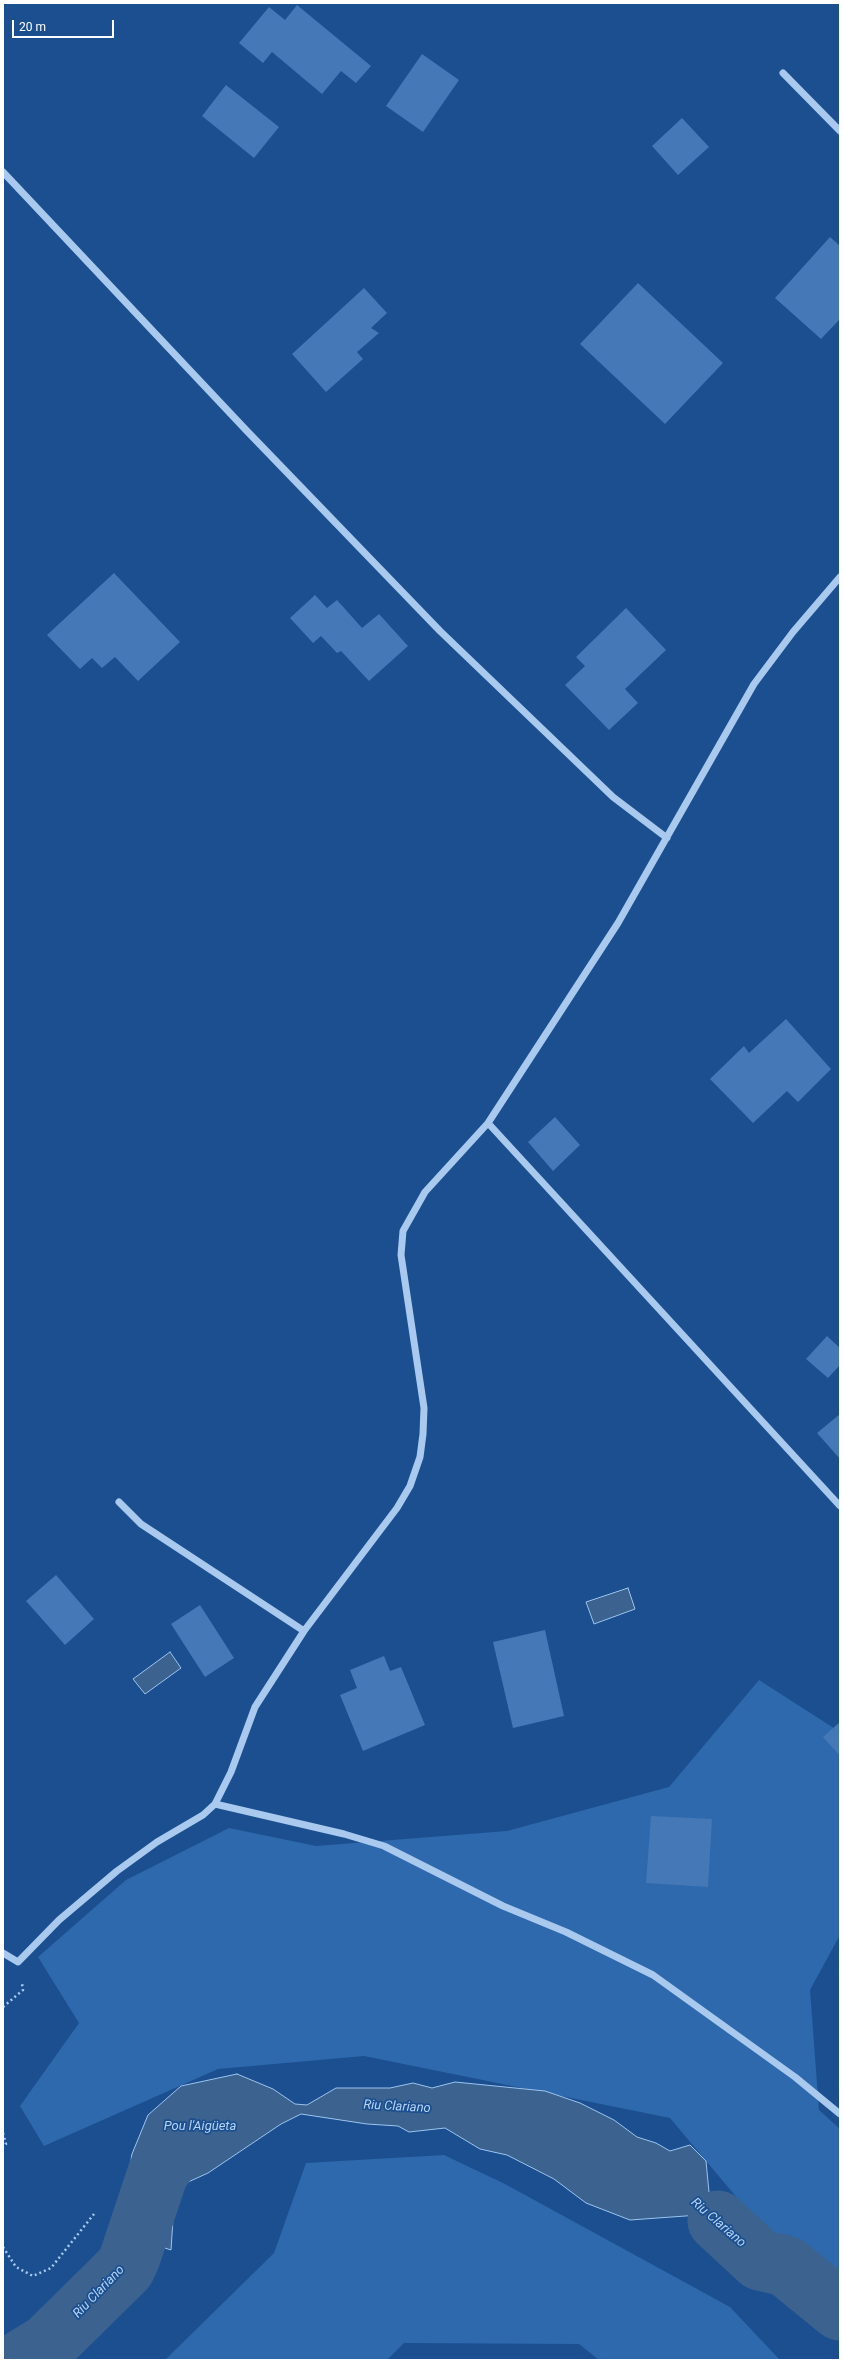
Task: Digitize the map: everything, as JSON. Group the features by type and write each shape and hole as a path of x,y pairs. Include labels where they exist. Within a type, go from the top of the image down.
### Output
{"street":[{"path":"783,73 840,131"},
{"path":"3,172 246,430 440,631 614,798 667,838"},
{"path":"3,1953 18,1962 59,1920 117,1871 157,1842 203,1815 216,1804 231,1772 255,1707 304,1631 397,1508 410,1486 420,1457 424,1408 401,1255 404,1231 425,1192 488,1123 618,923 667,838 702,772 754,684 840,576"},
{"path":"488,1123 840,1506"},
{"path":"119,1502 141,1524 304,1631"},
{"path":"216,1804 344,1834 384,1846 503,1906 586,1942 653,1975 795,2077 840,2114"}],"path":[{"path":"3,2007 23,1990 18,1962"},
{"path":"3,2133 6,2144 3,2146"},
{"path":"3,2247 16,2267 33,2276 51,2268 94,2214"}],"shaded area":[{"path":"759,1680 840,1732 840,1935 810,1990 819,2110 840,2129 840,2286 769,2236 670,2118 364,2056 218,2069 44,2146 20,2106 79,2023 38,1957 126,1880 229,1828 316,1846 507,1831 669,1787"},
{"path":"444,2155 505,2184 730,2307 780,2360 599,2360 579,2344 404,2343 387,2360 165,2360 274,2253 306,2163"}],"water":[{"path":"628,1588 635,1609 594,1624 586,1602"},
{"path":"170,1652 181,1668 145,1694 133,1679"},
{"name":"Pou l'Aigüeta","path":"237,2074 273,2089 295,2104 307,2105 336,2088 390,2088 413,2083 432,2088 455,2082 545,2091 580,2103 614,2120 637,2137 656,2143 670,2151 690,2145 706,2161 709,2192 718,2211 736,2222 742,2237 786,2266 753,2281 743,2268 728,2270 721,2259 730,2246 699,2215 630,2220 586,2203 554,2179 507,2155 480,2149 445,2128 409,2132 398,2126 367,2124 301,2114 281,2124 208,2173 175,2188 171,2250 135,2238 127,2183 132,2154 148,2115 181,2086"}],"building":[{"path":"297,5 371,66 356,83 341,71 322,94 272,52 263,63 239,43 269,7 285,20"},
{"path":"422,54 459,80 423,132 386,106"},
{"path":"226,85 279,127 254,158 202,116"},
{"path":"682,118 709,147 678,175 652,146"},
{"path":"830,237 840,246 840,323 839,320 821,339 775,298"},
{"path":"638,283 723,363 665,424 580,344"},
{"path":"364,288 387,313 371,328 379,333 357,352 363,359 326,392 292,354"},
{"path":"114,573 180,642 138,681 115,657 102,668 92,658 80,669 47,635"},
{"path":"315,595 327,608 337,600 362,628 379,614 408,646 369,681 341,651 337,653 321,636 313,643 290,618"},
{"path":"626,608 666,650 625,689 638,703 609,730 565,685 585,666 576,657"},
{"path":"786,1019 831,1069 798,1102 787,1091 753,1123 710,1079 744,1046 749,1053"},
{"path":"555,1117 580,1145 553,1171 528,1142"},
{"path":"827,1336 840,1348 840,1365 828,1378 806,1359"},
{"path":"840,1414 840,1459 817,1433"},
{"path":"56,1575 94,1619 65,1645 26,1601"},
{"path":"200,1605 234,1658 205,1677 171,1624"},
{"path":"545,1630 564,1716 513,1728 493,1642"},
{"path":"384,1656 390,1671 401,1667 425,1725 363,1751 340,1695 357,1688 350,1670"},
{"path":"840,1722 840,1756 823,1737"},
{"path":"651,1816 712,1819 708,1887 646,1883"}],"waterway":[{"name":"Riu Clariano","path":"22,2360 48,2344 125,2268 158,2173 166,2162"},
{"name":"Riu Clariano","path":"718,2221 760,2260 786,2266 840,2310"}]}
